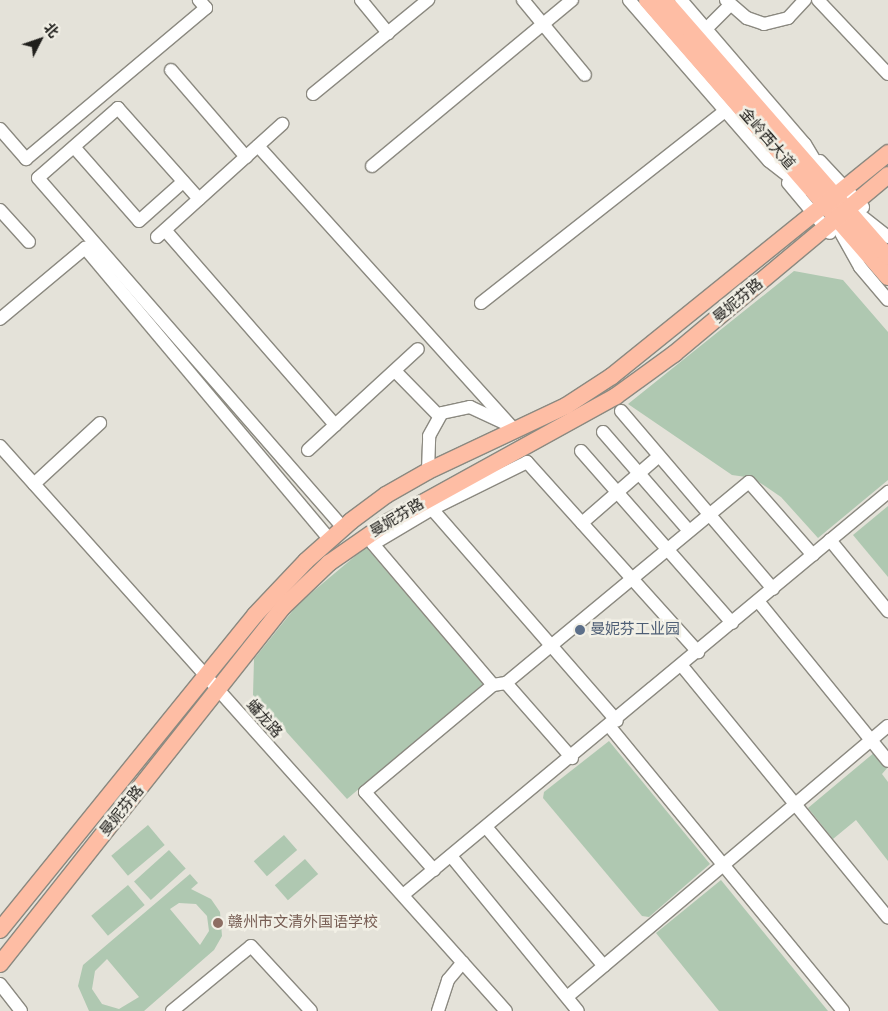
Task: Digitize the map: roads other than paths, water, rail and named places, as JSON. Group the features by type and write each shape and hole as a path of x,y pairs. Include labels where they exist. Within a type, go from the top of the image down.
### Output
{"main road":[{"name":"金岭西大道","path":"646,0 837,209 888,257"},
{"name":"金岭西大道","path":"664,0 837,209 888,278"},
{"name":"曼妮芬路","path":"0,964 283,607 329,563 388,522 616,396 674,354 837,209 888,153"},
{"name":"曼妮芬路","path":"0,930 255,615 343,528 386,495 428,471 513,428 566,406 612,376 837,209 888,175"}],"street":[{"path":"0,129 26,159 206,8 199,0"},
{"path":"361,0 388,32"},
{"path":"313,94 428,0"},
{"path":"523,0 585,74"},
{"path":"372,166 572,0"},
{"path":"629,0 769,161 837,209 888,236"},
{"path":"681,0 805,144 837,209 860,268 888,300"},
{"path":"706,29 728,2 756,22 773,24 795,14 805,0"},
{"path":"818,0 888,74"},
{"path":"170,70 246,157"},
{"path":"199,199 118,108 38,178 343,528"},
{"path":"481,303 726,111"},
{"path":"282,124 161,233 335,425"},
{"path":"258,146 513,428"},
{"path":"74,147 139,221 183,182"},
{"path":"0,210 29,242"},
{"path":"0,319 84,248 330,540"},
{"path":"308,450 418,350"},
{"path":"395,371 439,416"},
{"path":"428,471 427,444 439,416 448,410 470,407 513,428"},
{"path":"621,411 773,589"},
{"path":"34,484 100,423"},
{"path":"602,432 689,531"},
{"name":"蟠龙路","path":"0,446 204,678 403,895 506,1011"},
{"path":"581,451 669,548 732,623"},
{"path":"582,523 659,456"},
{"path":"572,758 499,684 373,544 432,509 527,462 698,652"},
{"path":"434,870 366,792 499,684 550,646 748,482 813,554"},
{"path":"403,895 613,724 888,492"},
{"path":"432,509 550,646 723,865 843,1011"},
{"path":"830,540 888,611"},
{"path":"758,601 888,760"},
{"path":"682,666 888,918"},
{"path":"567,997 888,726"},
{"path":"486,827 604,966"},
{"path":"451,856 578,1011"},
{"path":"172,1011 251,946 311,1011"},
{"path":"438,1011 448,980 463,962"},
{"path":"0,984 21,1011"}],"place":[{"name":"曼妮芬工业园","path":"580,630"},
{"name":"赣州市文清外国语学校","path":"218,923"}]}
